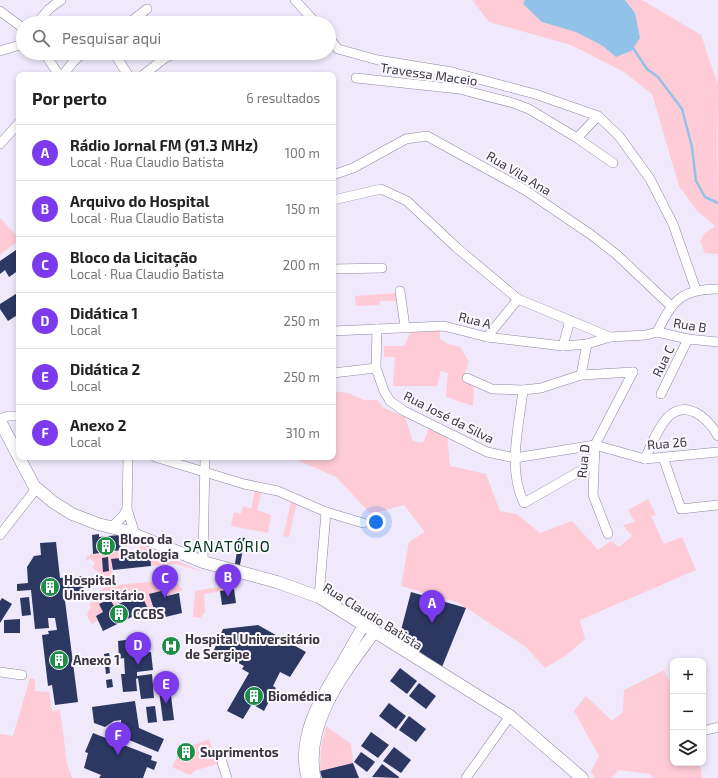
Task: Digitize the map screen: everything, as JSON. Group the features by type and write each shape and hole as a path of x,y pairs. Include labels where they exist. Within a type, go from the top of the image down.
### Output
{"main road":[{"path":"0,420 16,452"},
{"path":"20,460 34,487"},
{"name":"Rua Claudio Batista","path":"34,487 72,514 135,534 203,562 283,584 319,597 368,629 510,716 582,778"}],"street":[{"path":"43,16 49,9 61,0"},
{"path":"295,0 310,16"},
{"path":"138,16 147,9"},
{"path":"0,11 16,23"},
{"path":"0,51 16,46"},
{"path":"336,47 338,49 378,60 452,72 534,94 598,116 619,136 650,179 673,224 696,290"},
{"path":"49,60 57,72"},
{"path":"65,72 75,60"},
{"path":"118,60 126,72"},
{"path":"148,72 163,60"},
{"name":"Travessa Maceio","path":"356,78 459,89 513,103 529,109 577,138 613,163"},
{"path":"577,138 598,116"},
{"path":"0,144 16,126"},
{"name":"Rua Vila Ana","path":"336,174 354,168 406,139 427,136 525,190 590,234 616,254 671,306"},
{"path":"336,199 381,189 407,201 457,248 518,299 610,337 646,335 657,332 671,306 686,294 696,290 718,289"},
{"path":"336,269 382,268"},
{"path":"400,291 405,327"},
{"path":"487,337 518,299"},
{"path":"563,346 570,320"},
{"name":"Rua A","path":"336,331 444,326 487,337 563,346 587,344 610,337"},
{"name":"Rua José da Silva","path":"378,329 376,368 390,401 404,411 487,452 515,458 595,445"},
{"name":"Rua B","path":"657,332 688,339 718,342"},
{"name":"Rua C","path":"661,394 688,339"},
{"path":"467,378 492,388 523,390 541,388 580,375 587,344"},
{"path":"336,373 376,368"},
{"name":"Rua D","path":"580,375 633,372 595,445 593,495 608,534"},
{"path":"523,390 515,458 516,482 524,504 594,463"},
{"path":"645,459 664,422 675,412 687,410 699,413 712,425 718,436"},
{"path":"0,420 8,416 16,416"},
{"name":"Rua 26","path":"595,445 645,459 662,456 718,452"},
{"path":"662,456 681,509 718,505"},
{"path":"128,460 127,509 135,534"},
{"path":"166,460 244,484 284,493 326,512 363,523"},
{"path":"203,562 205,460"},
{"path":"0,526 34,487"},
{"path":"0,535 34,487"},
{"path":"112,527 123,516 127,509"},
{"path":"319,597 326,512"},
{"path":"307,778 305,754 313,715 323,693 368,629"},
{"path":"315,778 314,749 323,714 368,629"},
{"path":"0,672 22,675"},
{"path":"466,778 510,716"},
{"path":"707,730 718,727"},
{"path":"222,762 227,778"}],"shaded area":[{"path":"472,0 642,0 701,35 718,85 718,254 705,253 700,241 704,234 715,226 697,211 679,186 652,94 624,72 571,45 489,22"},
{"path":"0,218 16,235 16,242 0,255"},
{"path":"397,293 398,301 380,301 379,305 356,306 355,296"},
{"path":"440,329 440,339 448,344 460,347 469,362 463,378 474,386 473,406 446,397 448,373 441,371 437,386 393,386 395,357 384,357 384,346 404,346 412,330"},
{"path":"336,391 348,393 364,400 378,400 382,407 405,417 413,441 423,443 429,428 447,436 450,466 486,474 500,511 517,514 540,533 572,521 598,550 611,541 619,547 632,536 623,525 635,522 628,510 648,499 656,515 651,516 664,544 682,537 696,570 580,620 585,639 565,656 545,668 526,647 457,602 401,586 409,542 425,532 404,505 371,514 336,477 297,460 336,460"},
{"path":"255,490 262,491 257,510 271,515 268,533 231,526 234,512 241,514 243,506 251,509"},
{"path":"292,499 297,502 289,537 283,536"},
{"path":"140,545 201,571 176,564 151,566 150,555 140,556"},
{"path":"115,550 124,550 124,558 112,559 113,577 99,573 94,569 92,567 95,563 90,558 86,561 86,557 90,556 90,554 115,552"},
{"path":"171,580 177,583 183,590 167,596 165,590 149,594 153,611 148,614 146,610 148,609 141,594 114,606 110,599 99,604 103,612 96,616 98,620 92,624 87,615 91,607 89,605 96,595 106,586"},
{"path":"246,583 235,585 234,589 204,594 205,612 200,618 193,617 195,591"},
{"path":"664,670 670,683 670,766 700,766 702,778 653,778 650,774 619,770 611,778 595,778 591,771 599,756 574,711 586,696 612,721 623,712 624,690"},
{"path":"30,678 35,679 35,691 49,692 52,711 60,710 67,764 72,778 0,778 0,734 13,736"},
{"path":"326,726 351,744 353,763 320,771 321,748"},
{"path":"209,739 218,764 196,770 190,775 172,767 182,747 190,742 192,746"}],"water":[{"path":"525,0 625,0 635,13 640,38 631,51 616,57 603,46 576,32 542,22 523,4"}],"building":[{"path":"16,250 16,272 9,277 5,270 0,274 0,261"},
{"path":"16,294 16,316 8,321 0,309 0,304"},
{"name":"Bloco da Patologia","path":"99,534 99,537 119,535 121,550 93,554 92,535"},
{"path":"239,537 245,538 240,565 235,564"},
{"path":"56,542 60,578 82,576 84,591 64,593 78,702 55,705 52,685 48,686 42,635 49,634 48,631 57,630 55,618 48,618 49,628 35,629 31,590 17,591 17,584 28,583 27,567 34,556 41,555 40,543"},
{"path":"150,555 151,566 113,570 111,559"},
{"path":"108,557 109,571 103,572 102,558"},
{"path":"234,589 236,603 222,605 220,591"},
{"path":"165,590 167,596 179,593 182,613 157,619 149,594"},
{"path":"411,592 466,608 442,667 399,638"},
{"name":"CCBS","path":"141,594 148,609 103,631 96,616 103,612 99,604 110,599 114,606"},
{"path":"29,597 31,615 22,616 20,598"},
{"path":"2,598 12,604 0,623 0,601"},
{"path":"20,619 20,633 4,633 4,620"},
{"path":"258,625 306,652 290,677 280,672 273,686 276,688 264,711 252,704 243,719 227,711 249,673 242,669 244,666 214,650 223,629"},
{"path":"133,639 134,654 151,652 153,670 137,672 137,676 152,674 154,698 141,699 138,678 136,679 137,691 123,692 121,674 125,674 124,658 119,659 118,641"},
{"path":"109,653 111,663 105,663 104,654"},
{"path":"109,664 110,673 106,674 105,665"},
{"path":"400,668 417,681 407,694 390,681"},
{"path":"174,674 176,687 170,687 174,720 163,721 157,676"},
{"path":"112,679 113,687 107,688 106,680"},
{"path":"419,683 436,696 426,709 409,696"},
{"path":"135,701 139,728 164,739 158,752 122,737 121,720 114,721 105,727 94,723 92,707"},
{"path":"389,703 406,716 396,729 379,716"},
{"path":"155,706 157,722 148,723 146,707"},
{"path":"409,716 426,729 416,742 399,730"},
{"path":"371,732 389,745 378,758 361,746"},
{"path":"93,733 152,756 151,760 157,762 154,770 147,767 143,778 99,778 101,775 84,768 88,753 85,752"},
{"name":"Suprimentos","path":"189,747 191,753 182,756 180,751"},
{"path":"394,747 411,760 401,773 383,761"},
{"path":"361,752 375,762 367,772 354,762"},
{"path":"353,763 359,778 322,778 320,771"},
{"path":"382,764 399,777 399,778 372,777"}],"waterway":[{"path":"633,48 647,69 658,77 682,109 692,147 696,181 705,197 718,203"}],"place":[{"name":"Bloco da Patologia","path":"106,546"},
{"name":"Hospital Universitário","path":"50,587"},
{"name":"Arquivo do Hospital","path":"228,597"},
{"name":"Bloco da Licitação","path":"165,598"},
{"name":"CCBS","path":"119,614"},
{"name":"Rádio Jornal FM (91.3 MHz)","path":"432,623"},
{"name":"Hospital Universitário de Sergipe","path":"171,646"},
{"name":"Anexo 1","path":"59,660"},
{"name":"Didática 1","path":"138,665"},
{"name":"Biomédica","path":"254,696"},
{"name":"Didática 2","path":"166,704"},
{"name":"Suprimentos","path":"186,752"},
{"name":"Anexo 2","path":"118,755"}],"district":[{"name":"SANATÓRIO","path":"227,547"}]}
